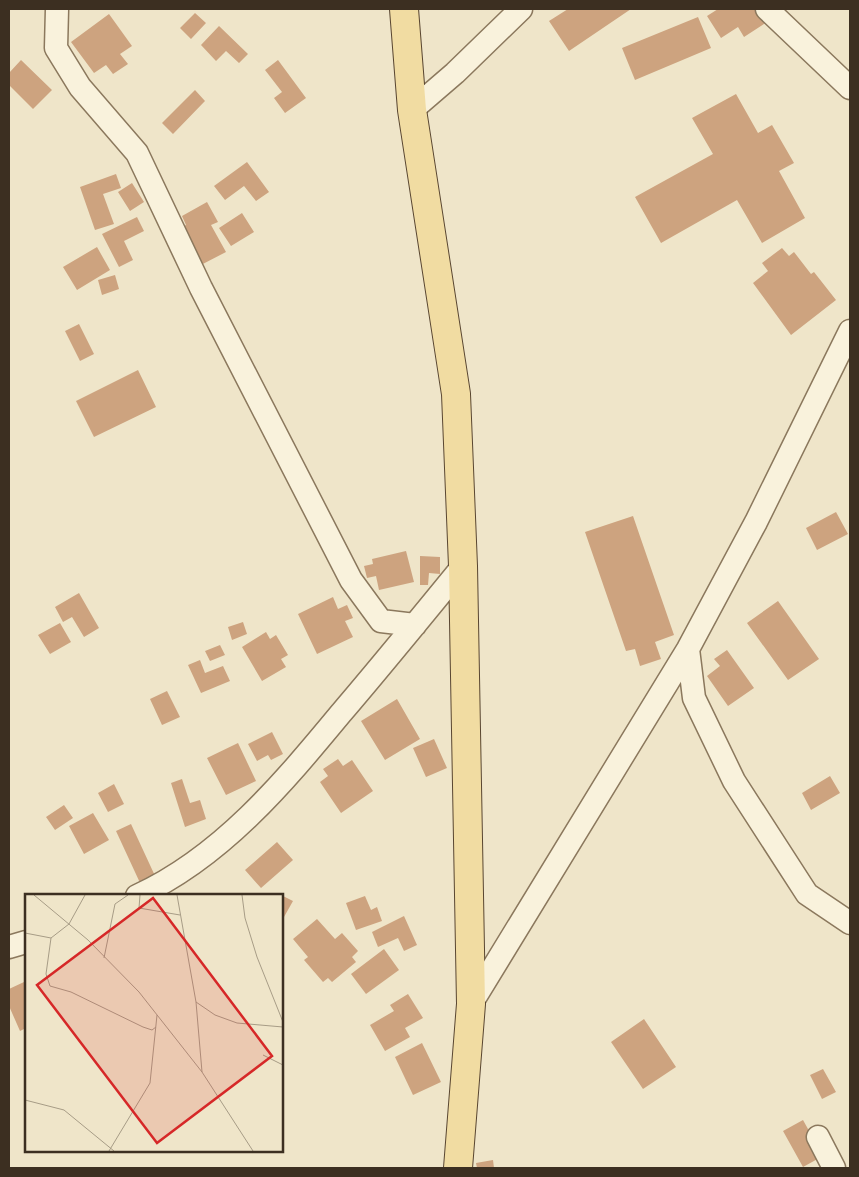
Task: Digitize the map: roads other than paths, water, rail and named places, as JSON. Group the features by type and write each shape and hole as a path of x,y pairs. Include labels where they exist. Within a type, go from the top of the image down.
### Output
{"main road":[{"path":"404,9 412,110 456,394 463,566 471,1004 458,1168"}],"street":[{"path":"57,9 56,48 80,87 137,153 205,297 351,580 381,621 415,625"},
{"path":"412,110 455,73 521,9"},
{"path":"767,9 850,88"},
{"path":"471,1004 688,649 756,522 850,331"},
{"path":"141,894 183,870 246,820 310,751 463,566"},
{"path":"688,649 694,698 734,781 807,894 850,923"},
{"path":"9,947 25,942"},
{"path":"818,1137 834,1168"}]}
